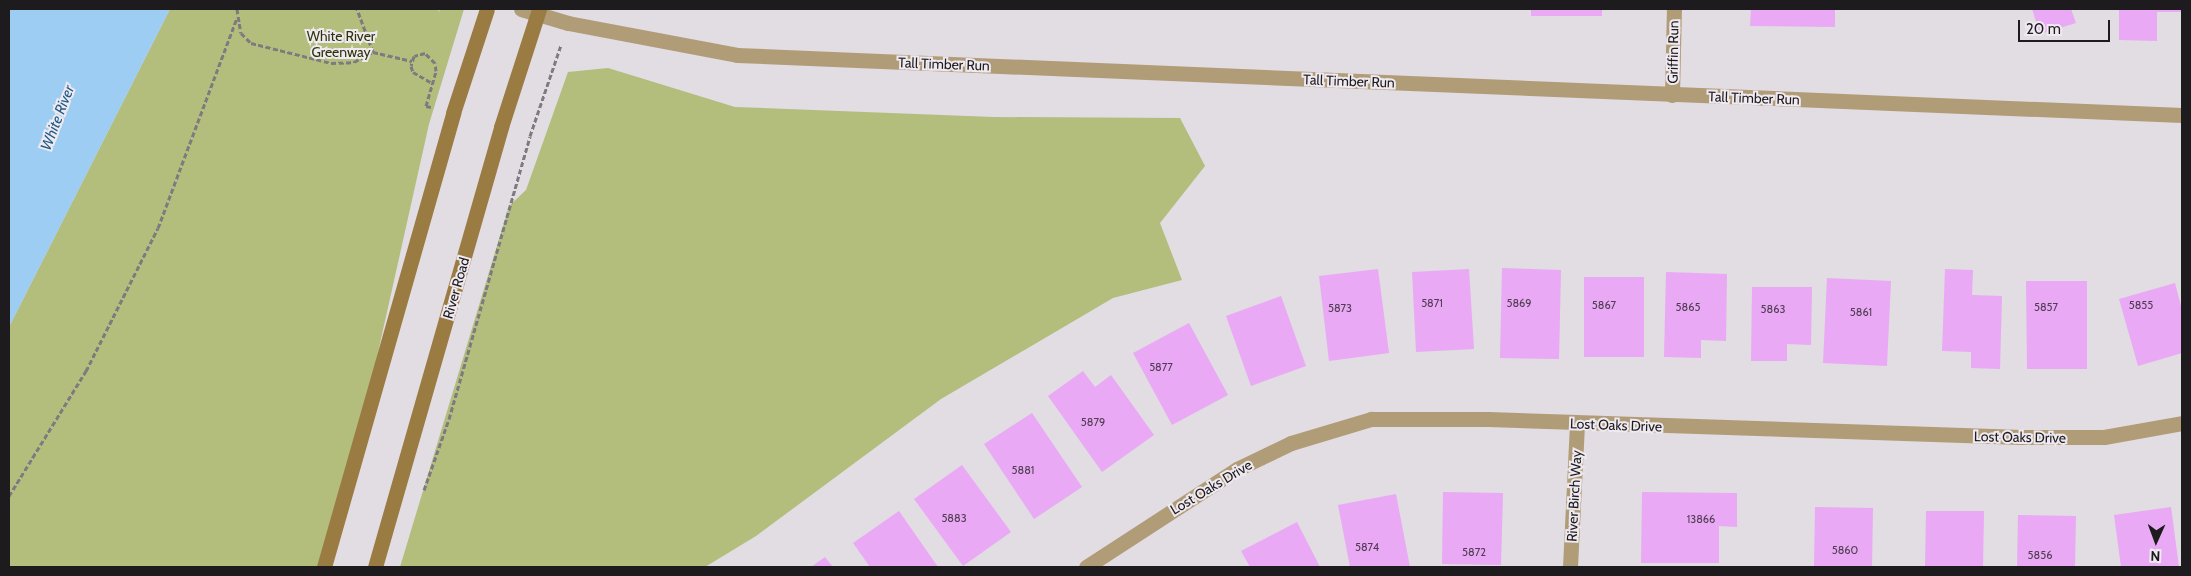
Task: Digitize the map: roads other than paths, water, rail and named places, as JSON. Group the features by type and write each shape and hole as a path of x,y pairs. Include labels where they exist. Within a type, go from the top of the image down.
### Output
{"main road":[{"path":"324,567 450,121 487,9"},
{"name":"River Road","path":"375,567 499,134 538,12"}],"street":[{"name":"Tall Timber Run","path":"521,9 538,12 568,23 737,55 2182,115"},
{"name":"Griffin Run","path":"1672,95 1674,9"},
{"name":"Lost Oaks Drive","path":"1086,567 1237,468 1291,443 1371,419 1488,419 1577,424 2040,437 2104,437 2182,423"},
{"name":"River Birch Way","path":"1570,567 1577,424"}],"water":[{"name":"White River","path":"9,9 170,9 9,327"}],"park label":[{"name":"White River Greenway","path":"341,44"}]}
